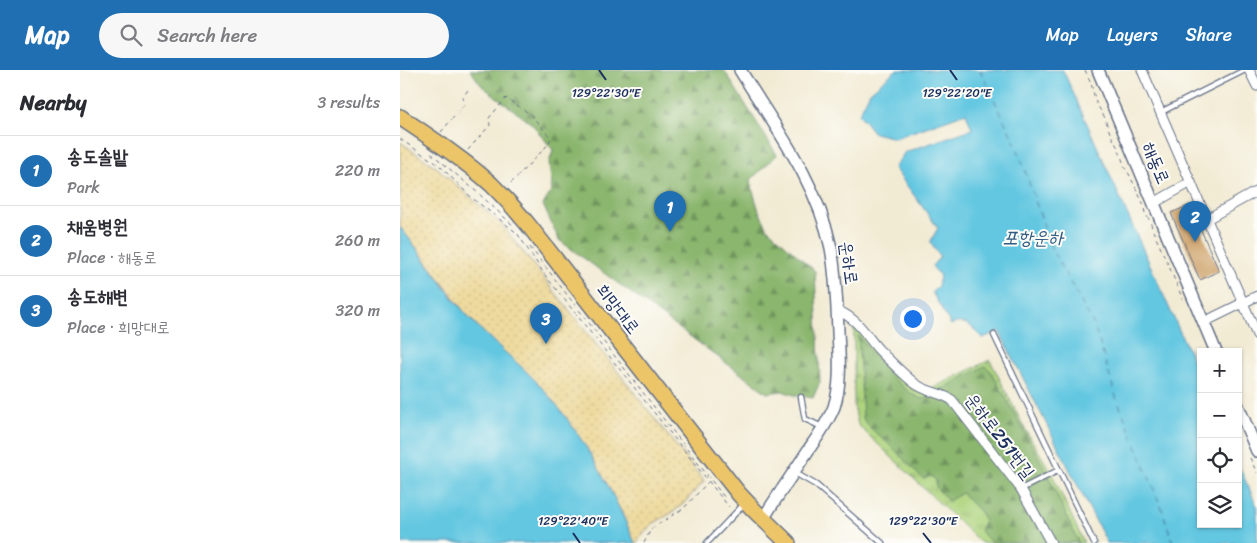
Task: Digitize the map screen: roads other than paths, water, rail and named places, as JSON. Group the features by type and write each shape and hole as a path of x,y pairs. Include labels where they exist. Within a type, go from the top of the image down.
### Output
{"main road":[{"name":"희망대로","path":"400,117 430,145 459,159 500,194 530,227 746,502 788,543"}],"street":[{"name":"운하로","path":"740,70 798,163 812,190 830,246 837,310 838,390 833,408 823,428 763,519"},
{"name":"해동로","path":"1098,70 1214,348"},
{"path":"1142,70 1257,335"},
{"path":"1247,70 1257,86"},
{"path":"1154,203 1190,182"},
{"path":"1207,219 1257,190"},
{"path":"1204,322 1257,296"},
{"name":"운하로251번길","path":"837,310 856,322 879,350 914,383 952,400 1021,489 1051,543"},
{"path":"1242,415 1255,444"}],"lane":[{"path":"1160,112 1247,70"},
{"path":"994,335 1094,543"},
{"path":"801,397 805,419 823,428"},
{"path":"1021,489 1059,470"},
{"path":"794,472 816,485 882,543"},
{"path":"707,543 746,502"}],"water":[{"name":"포항운하","path":"896,70 1063,70 1197,370 1197,528 1242,528 1242,473 1257,506 1257,543 1107,543 999,331 983,338 965,323 951,325 932,292 938,286 940,276 932,266 940,257 930,242 938,228 894,168 905,152 972,129 966,113 895,138 874,133 859,114 870,92"},
{"path":"400,227 470,318 533,378 564,415 604,477 635,543 400,543"}],"place":[{"name":"송도솔밭","path":"670,232"},
{"name":"채움병원","path":"1195,242"},
{"name":"송도해변","path":"546,344"}]}
